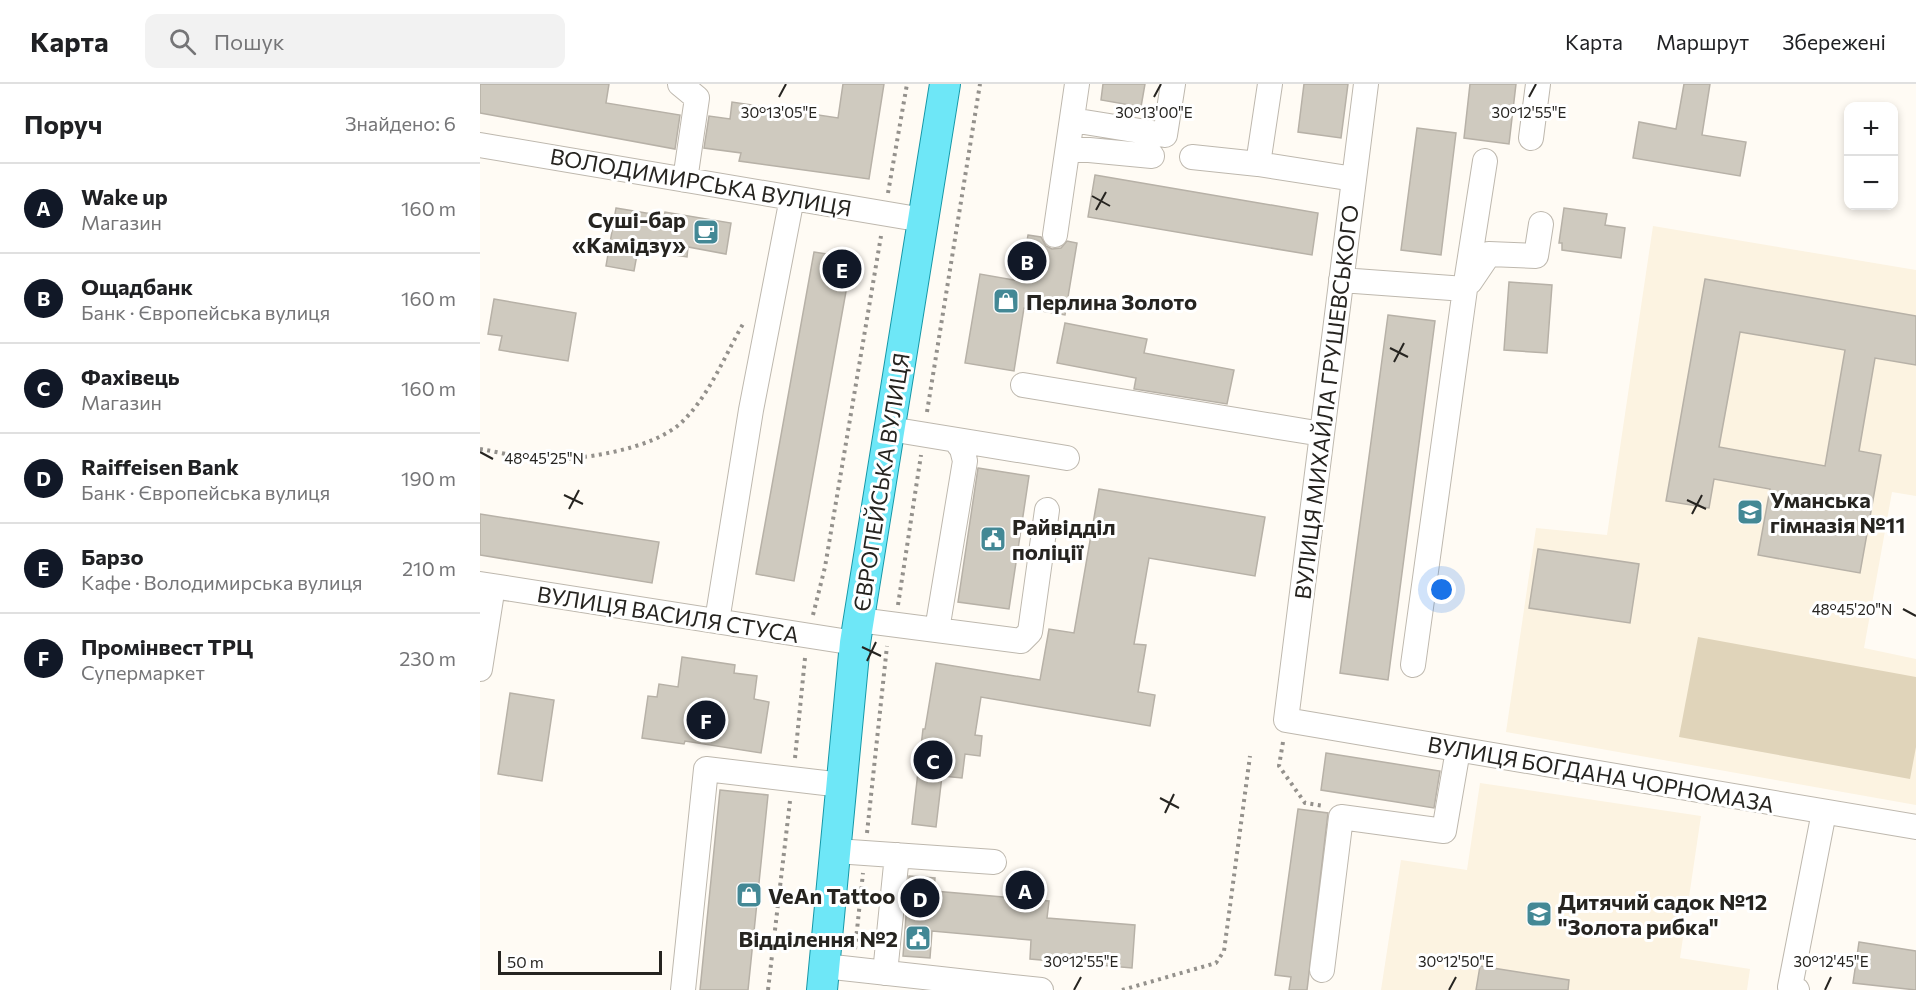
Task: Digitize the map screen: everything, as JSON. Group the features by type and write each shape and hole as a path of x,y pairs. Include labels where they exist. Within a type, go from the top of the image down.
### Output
{"main road":[{"name":"ЄВРОПЕЙСЬКА ВУЛИЦЯ","path":"833,976 836,851 857,631 945,84"}],"street":[{"path":"680,84 697,98 685,180"},
{"path":"1055,235 1077,84"},
{"path":"1072,120 1165,135 1173,84"},
{"path":"1258,164 1269,84"},
{"name":"ВУЛИЦЯ МИХАЙЛА ГРУШЕВСЬКОГО","path":"1286,720 1366,84"},
{"path":"1531,138 1538,84"},
{"name":"ВОЛОДИМИРСЬКА ВУЛИЦЯ","path":"480,145 923,220"},
{"path":"1068,148 1152,156"},
{"path":"1192,157 1258,164 1354,179"},
{"path":"1413,665 1485,160"},
{"path":"717,621 752,404 792,198"},
{"path":"1465,289 1489,254 1536,256 1541,224"},
{"path":"1341,280 1465,289"},
{"path":"1023,386 1322,434"},
{"path":"890,429 1067,458"},
{"path":"938,630 965,461 962,449 955,440"},
{"name":"ВУЛИЦЯ ВАСИЛЯ СТУСА","path":"487,585 808,636 895,624 1021,641 1030,632 1047,510"},
{"path":"480,669 487,585"},
{"name":"ВУЛИЦЯ БОГДАНА ЧОРНОМАЗА","path":"1286,720 1916,827"},
{"path":"1322,970 1341,817 1444,831 1458,750"},
{"path":"683,990 706,768 842,785"},
{"path":"1797,990 1790,987 1824,812"},
{"path":"836,851 994,862"},
{"path":"885,973 897,855"},
{"path":"833,976 885,973 952,985 1041,990"}],"path":[{"path":"768,990 808,636 825,567 907,84"},
{"path":"833,976 865,852 883,671 888,639 895,624 948,269 980,84"},
{"path":"480,449 539,459 628,450 648,442 682,423 711,384 749,314"},
{"path":"1286,720 1279,766 1305,803 1334,808 1341,817"},
{"path":"1122,990 1216,963 1224,951 1250,756"}],"shaded area":[{"name":"Уманська гімназія №11","path":"1653,226 1916,270 1916,496 1892,492 1864,648 1916,659 1916,805 1506,732 1536,528 1607,535"},
{"path":"1698,637 1916,677 1916,747 1910,779 1679,737"},
{"name":"Дитячий садок №12 \"Золота рибка\"","path":"1480,783 1701,816 1680,958 1750,969 1747,990 1381,990 1401,860 1467,870"}],"building":[{"path":"480,84 609,84 606,103 680,115 675,149 480,113"},
{"path":"843,84 884,84 869,179 739,161 741,153 704,148 709,116 730,119 732,102 838,118"},
{"path":"1103,84 1145,84 1141,107 1101,100"},
{"path":"1304,84 1348,84 1341,138 1298,132"},
{"path":"1470,84 1516,84 1509,144 1464,138"},
{"path":"1684,84 1710,84 1702,135 1746,142 1740,176 1633,158 1639,122 1676,129"},
{"path":"1417,128 1456,133 1441,255 1401,250"},
{"path":"1095,175 1318,213 1312,255 1088,217"},
{"path":"616,208 664,216 665,212 731,223 726,254 688,247 687,257 638,249 634,271 606,266"},
{"path":"1564,208 1607,214 1605,225 1625,228 1621,258 1562,250 1562,243 1559,243"},
{"path":"1028,235 1041,237 1046,246 1052,249 1061,248 1067,241 1077,243 1065,315 1024,308 1014,371 965,363 980,274 1020,281"},
{"path":"814,252 852,258 794,581 756,574"},
{"path":"1705,279 1916,316 1916,365 1875,358 1859,451 1881,455 1860,573 1758,555 1770,489 1714,479 1709,508 1666,501","holes":["1740,332 1845,350 1825,466 1719,447"]},
{"path":"1509,282 1552,285 1547,353 1504,350"},
{"path":"494,299 576,313 568,361 499,350 502,336 488,334"},
{"path":"1388,315 1435,321 1388,680 1340,673"},
{"path":"1065,323 1147,339 1144,353 1234,370 1227,404 1134,389 1136,378 1057,363"},
{"name":"Райвідділ поліції","path":"978,468 1029,476 1009,609 958,602"},
{"path":"1099,489 1265,517 1255,576 1149,558 1134,644 1146,645 1138,692 1155,695 1150,726 981,697 975,735 982,736 980,756 965,754 962,778 942,776 936,827 912,824 923,729 925,729 936,663 1040,680 1049,629 1074,633"},
{"path":"480,514 659,542 652,583 480,555"},
{"path":"1538,549 1639,564 1630,623 1529,608"},
{"path":"682,657 735,665 734,673 757,676 754,699 769,702 761,753 685,741 684,744 642,738 648,696 657,697 659,684 678,687"},
{"path":"510,693 554,700 542,781 498,774"},
{"path":"1326,753 1440,771 1434,808 1321,790"},
{"path":"720,790 768,795 748,990 700,990"},
{"path":"1298,809 1328,813 1307,990 1289,990 1291,977 1275,975"},
{"path":"909,876 935,878 934,891 1049,901 1047,918 1135,925 1132,968 1030,959 1031,940 932,931 930,958 903,956"},
{"path":"1859,942 1916,951 1916,990 1853,983"},
{"path":"1480,966 1569,980 1568,990 1476,990"}],"place":[{"name":"Суші-бар «Камідзу»","path":"706,232"},
{"name":"Ощадбанк","path":"1027,261"},
{"name":"Барзо","path":"842,269"},
{"name":"Перлина Золото","path":"1006,301"},
{"name":"Уманська гімназія №11","path":"1750,512"},
{"name":"Райвідділ поліції","path":"993,539"},
{"name":"Промінвест ТРЦ","path":"706,720"},
{"name":"Фахівець","path":"933,760"},
{"name":"Wake up","path":"1025,890"},
{"name":"VeAn Tattoo","path":"749,895"},
{"name":"Raiffeisen Bank","path":"920,898"},
{"name":"Дитячий садок №12 \"Золота рибка\"","path":"1539,914"},
{"name":"Відділення №2","path":"918,938"}]}
